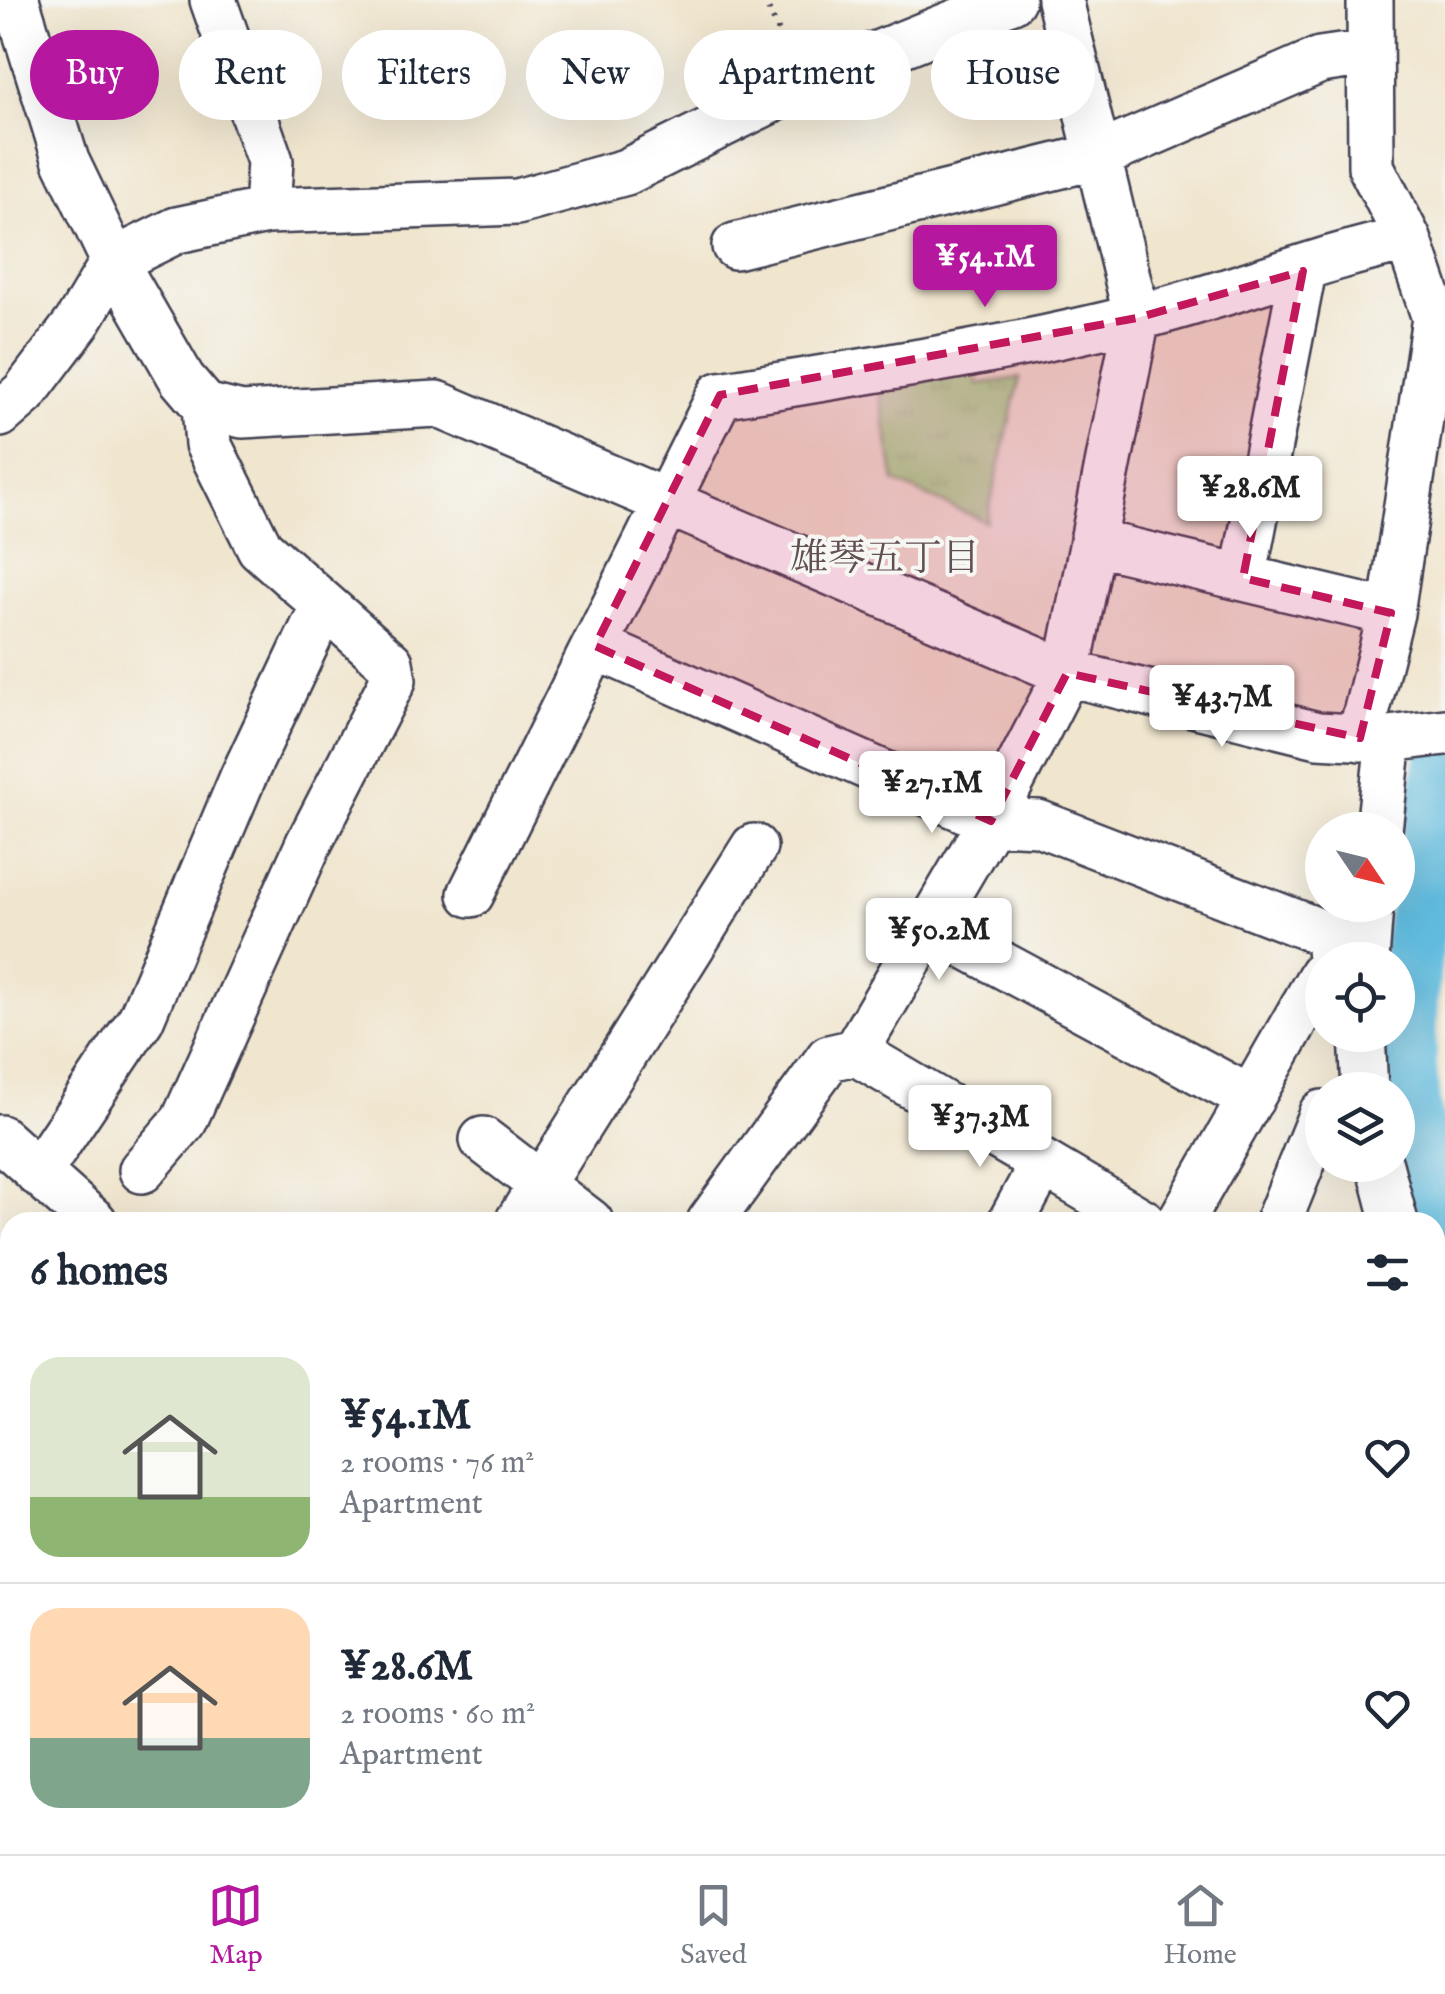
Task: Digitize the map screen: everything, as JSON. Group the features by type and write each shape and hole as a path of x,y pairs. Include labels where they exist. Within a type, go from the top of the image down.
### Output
{"street":[{"path":"16,0 66,162 114,260 182,379 206,406 242,415 438,404 1066,673 1318,734 1400,737"},
{"path":"213,0 270,160 266,211"},
{"path":"911,41 1012,0"},
{"path":"855,1052 992,821 1066,673 1137,318 1060,0"},
{"path":"1370,0 1371,167 1408,239 1435,318 1390,613 1400,737 1383,812"},
{"path":"735,246 1098,156 1320,60 1368,53"},
{"path":"0,414 24,393 77,323 114,260 177,230 266,211 517,202 626,172 731,120"},
{"path":"471,894 720,395 895,366 1137,318 1303,271 1352,251 1408,239"},
{"path":"1243,578 1303,271"},
{"path":"142,1170 184,1122 309,842 393,680 390,663 260,548 208,444 206,406"},
{"path":"1093,542 1390,613"},
{"path":"38,1172 140,1019 243,778 324,605"},
{"path":"595,646 992,821 1038,822 1328,936 1328,942"},
{"path":"483,1140 529,1206 754,847"},
{"path":"930,926 1251,1099"},
{"path":"1186,1212 1305,1004"},
{"path":"717,1212 830,1058 855,1052 1127,1212"},
{"path":"0,1138 83,1212"},
{"path":"1284,1212 1305,1160"},
{"path":"1017,1212 1043,1164"},
{"path":"1384,1182 1392,1212"}],"path":[{"path":"764,0 778,30"}],"highlighted area":[{"path":"1303,271 1243,578 1391,613 1360,738 1067,673 991,821 595,646 720,395 1137,318"}],"green space":[{"path":"976,369 977,384 1020,378 986,522 895,482 879,387"}],"waterway":[{"path":"1445,759 1416,929 1407,1016 1410,1102 1415,1128 1445,1204"}],"district":[{"name":"雄琴五丁目","path":"885,560"}]}
